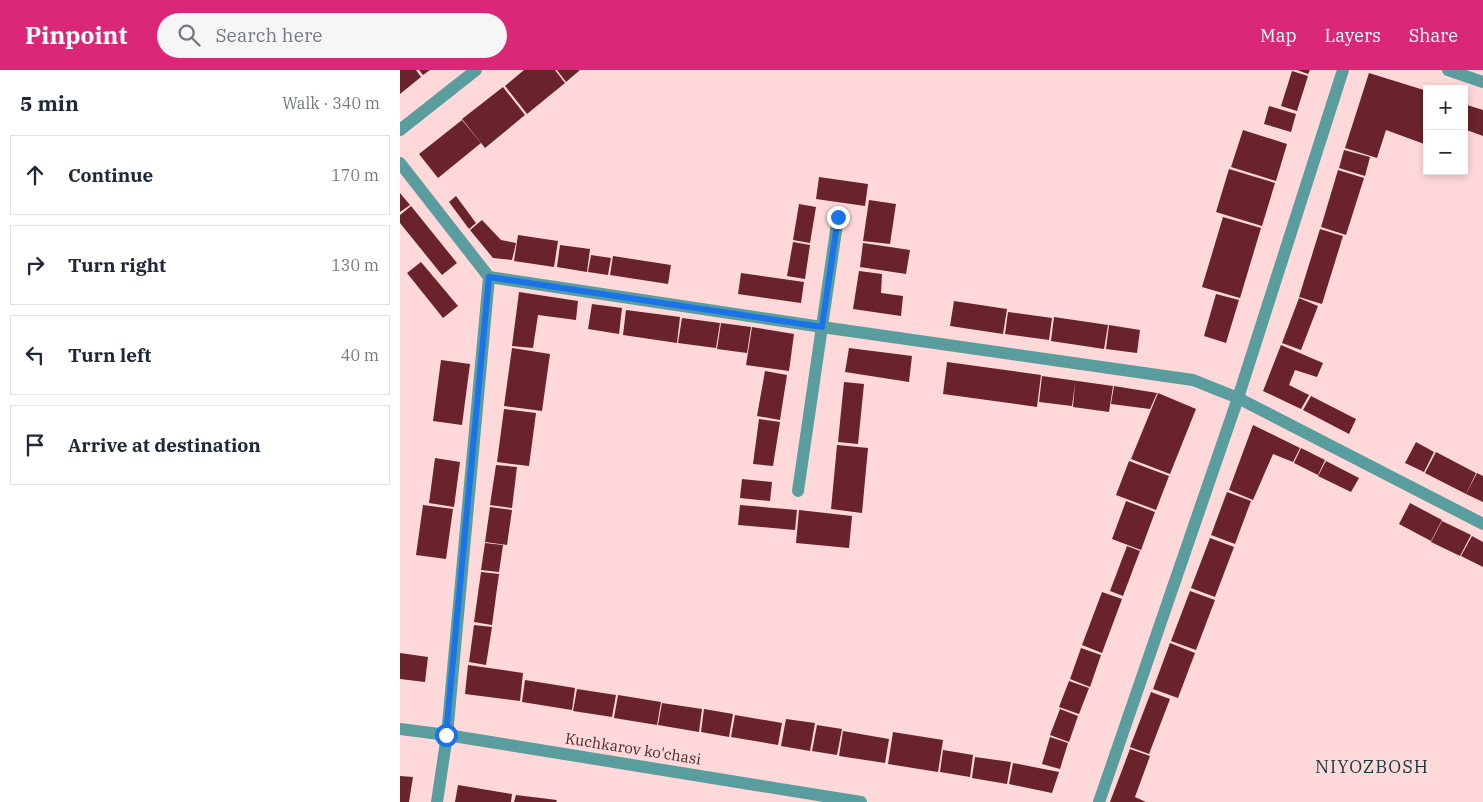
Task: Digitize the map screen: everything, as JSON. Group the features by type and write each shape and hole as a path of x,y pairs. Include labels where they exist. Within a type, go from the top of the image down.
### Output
{"street":[{"path":"400,130 476,70"},
{"path":"1099,802 1238,398 1343,70"},
{"path":"1448,70 1483,82"},
{"path":"400,163 489,277 446,735 437,802"},
{"path":"798,491 838,217"},
{"path":"489,277 1193,380 1238,398 1483,524"},
{"name":"Kuchkarov ko'chasi","path":"400,730 446,735 861,802"}],"building":[{"path":"400,70 416,70 421,77 400,94"},
{"path":"419,70 430,70 423,75"},
{"path":"524,70 555,70 565,83 527,114 505,86"},
{"path":"557,70 580,70 566,82"},
{"path":"1297,70 1310,70 1308,74"},
{"path":"1292,71 1308,76 1297,111 1281,106"},
{"path":"1369,73 1423,90 1423,144 1386,130 1377,158 1345,148"},
{"path":"503,87 525,115 485,148 462,119"},
{"path":"1468,105 1483,110 1483,136 1468,130"},
{"path":"1269,106 1296,114 1291,132 1264,124"},
{"path":"462,120 481,143 438,178 419,154"},
{"path":"1243,130 1287,144 1276,181 1231,167"},
{"path":"1344,150 1370,157 1365,176 1339,168"},
{"path":"1229,169 1275,183 1262,226 1216,212"},
{"path":"1338,170 1364,178 1346,235 1321,227"},
{"path":"819,177 868,184 865,206 816,199"},
{"path":"400,193 410,205 400,212"},
{"path":"456,196 476,223 469,229 449,202"},
{"path":"869,200 896,204 890,244 863,241"},
{"path":"799,204 816,207 810,243 793,240"},
{"path":"411,206 457,263 442,275 400,223 400,215"},
{"path":"1223,217 1261,228 1240,298 1202,287"},
{"path":"482,220 501,240 516,243 512,260 493,258 470,230"},
{"path":"1320,229 1343,236 1322,304 1299,297"},
{"path":"518,235 558,241 554,267 514,261"},
{"path":"793,242 810,245 805,279 787,276"},
{"path":"863,243 910,250 906,274 860,267"},
{"path":"560,245 590,249 587,272 557,267"},
{"path":"591,255 611,258 608,275 588,272"},
{"path":"613,256 671,265 668,284 610,275"},
{"path":"421,262 458,306 443,318 407,273"},
{"path":"859,271 882,274 881,293 903,296 901,316 853,309"},
{"path":"741,273 804,282 801,303 738,294"},
{"path":"519,292 578,301 576,320 538,315 533,348 512,346"},
{"path":"1216,294 1239,300 1226,343 1204,336"},
{"path":"1299,298 1318,306 1301,350 1282,343"},
{"path":"954,301 1007,309 1003,334 950,326"},
{"path":"592,304 622,308 619,334 588,329"},
{"path":"626,310 680,317 677,343 623,335"},
{"path":"1008,312 1052,318 1049,340 1005,334"},
{"path":"1054,317 1108,325 1104,349 1051,341"},
{"path":"682,318 720,323 716,348 678,343"},
{"path":"721,323 751,327 747,353 717,349"},
{"path":"1109,325 1140,330 1137,353 1106,349"},
{"path":"752,327 794,334 789,371 746,365"},
{"path":"1281,345 1323,363 1317,377 1295,370 1289,385 1309,395 1301,409 1263,391"},
{"path":"512,348 550,354 542,411 504,406"},
{"path":"849,348 912,356 909,382 845,372"},
{"path":"441,360 470,364 462,425 433,421"},
{"path":"947,362 1041,375 1037,407 943,394"},
{"path":"765,371 787,375 780,420 757,416"},
{"path":"1042,376 1113,386 1109,412 1073,407 1075,383 1072,406 1039,402"},
{"path":"844,382 864,384 858,444 838,442"},
{"path":"1114,386 1157,393 1150,409 1111,404"},
{"path":"1158,393 1196,409 1170,474 1131,459"},
{"path":"1311,396 1356,419 1349,434 1303,410"},
{"path":"504,409 536,413 529,466 497,462"},
{"path":"759,419 780,422 773,466 753,464"},
{"path":"1253,425 1300,448 1293,462 1273,454 1253,500 1229,490"},
{"path":"1416,442 1434,452 1424,472 1405,463"},
{"path":"837,445 868,448 862,513 831,509"},
{"path":"1301,448 1325,460 1318,475 1294,463"},
{"path":"1436,452 1476,473 1466,494 1425,473"},
{"path":"435,458 460,462 454,507 429,503"},
{"path":"1129,461 1169,476 1156,510 1116,495"},
{"path":"1326,461 1359,478 1351,492 1318,476"},
{"path":"496,465 517,467 512,508 490,505"},
{"path":"1477,473 1483,476 1483,502 1466,494"},
{"path":"742,479 772,482 770,501 740,498"},
{"path":"1227,492 1251,501 1235,544 1211,535"},
{"path":"1126,501 1155,512 1141,550 1112,539"},
{"path":"1410,503 1442,520 1431,541 1399,524"},
{"path":"423,505 453,509 446,559 416,555"},
{"path":"740,505 797,510 795,530 738,525"},
{"path":"490,507 512,510 507,545 485,542"},
{"path":"799,510 852,516 849,548 796,543"},
{"path":"1442,521 1471,535 1460,556 1431,542"},
{"path":"1472,536 1483,542 1483,567 1461,556"},
{"path":"1210,538 1234,547 1215,597 1191,588"},
{"path":"485,543 503,545 499,572 481,570"},
{"path":"1127,546 1140,551 1123,596 1110,591"},
{"path":"481,572 499,574 492,625 474,622"},
{"path":"1190,591 1215,600 1196,650 1171,641"},
{"path":"1102,592 1122,599 1102,653 1082,645"},
{"path":"474,625 492,627 486,665 469,662"},
{"path":"1170,643 1195,653 1178,698 1153,689"},
{"path":"1081,648 1101,655 1090,687 1070,679"},
{"path":"400,653 428,657 425,682 400,679"},
{"path":"468,665 523,673 520,701 465,694"},
{"path":"525,680 575,688 572,710 522,702"},
{"path":"1069,681 1089,688 1079,714 1059,707"},
{"path":"577,689 616,695 612,717 573,711"},
{"path":"1151,692 1170,699 1149,754 1130,747"},
{"path":"618,695 661,702 657,725 614,718"},
{"path":"662,703 702,709 699,732 658,725"},
{"path":"704,709 733,714 729,737 701,732"},
{"path":"1060,709 1078,716 1069,742 1050,735"},
{"path":"735,715 782,723 778,745 731,737"},
{"path":"786,719 815,723 810,751 781,746"},
{"path":"817,725 842,729 837,755 812,751"},
{"path":"843,731 889,739 885,763 839,756"},
{"path":"893,732 943,740 938,772 888,764"},
{"path":"1050,737 1068,743 1060,769 1042,764"},
{"path":"1130,749 1150,756 1135,797 1146,802 1110,802"},
{"path":"943,750 973,755 970,777 940,772"},
{"path":"975,757 1011,762 1007,784 972,778"},
{"path":"1013,763 1059,772 1052,793 1009,784"},
{"path":"400,776 413,777 409,802 400,802"},
{"path":"458,785 512,794 511,802 455,802"},
{"path":"516,795 557,800 556,802 514,802"}],"district":[{"name":"NIYOZBOSH","path":"1372,767"}],"route":[{"path":"446,735 489,277 822,327 838,217"}]}
